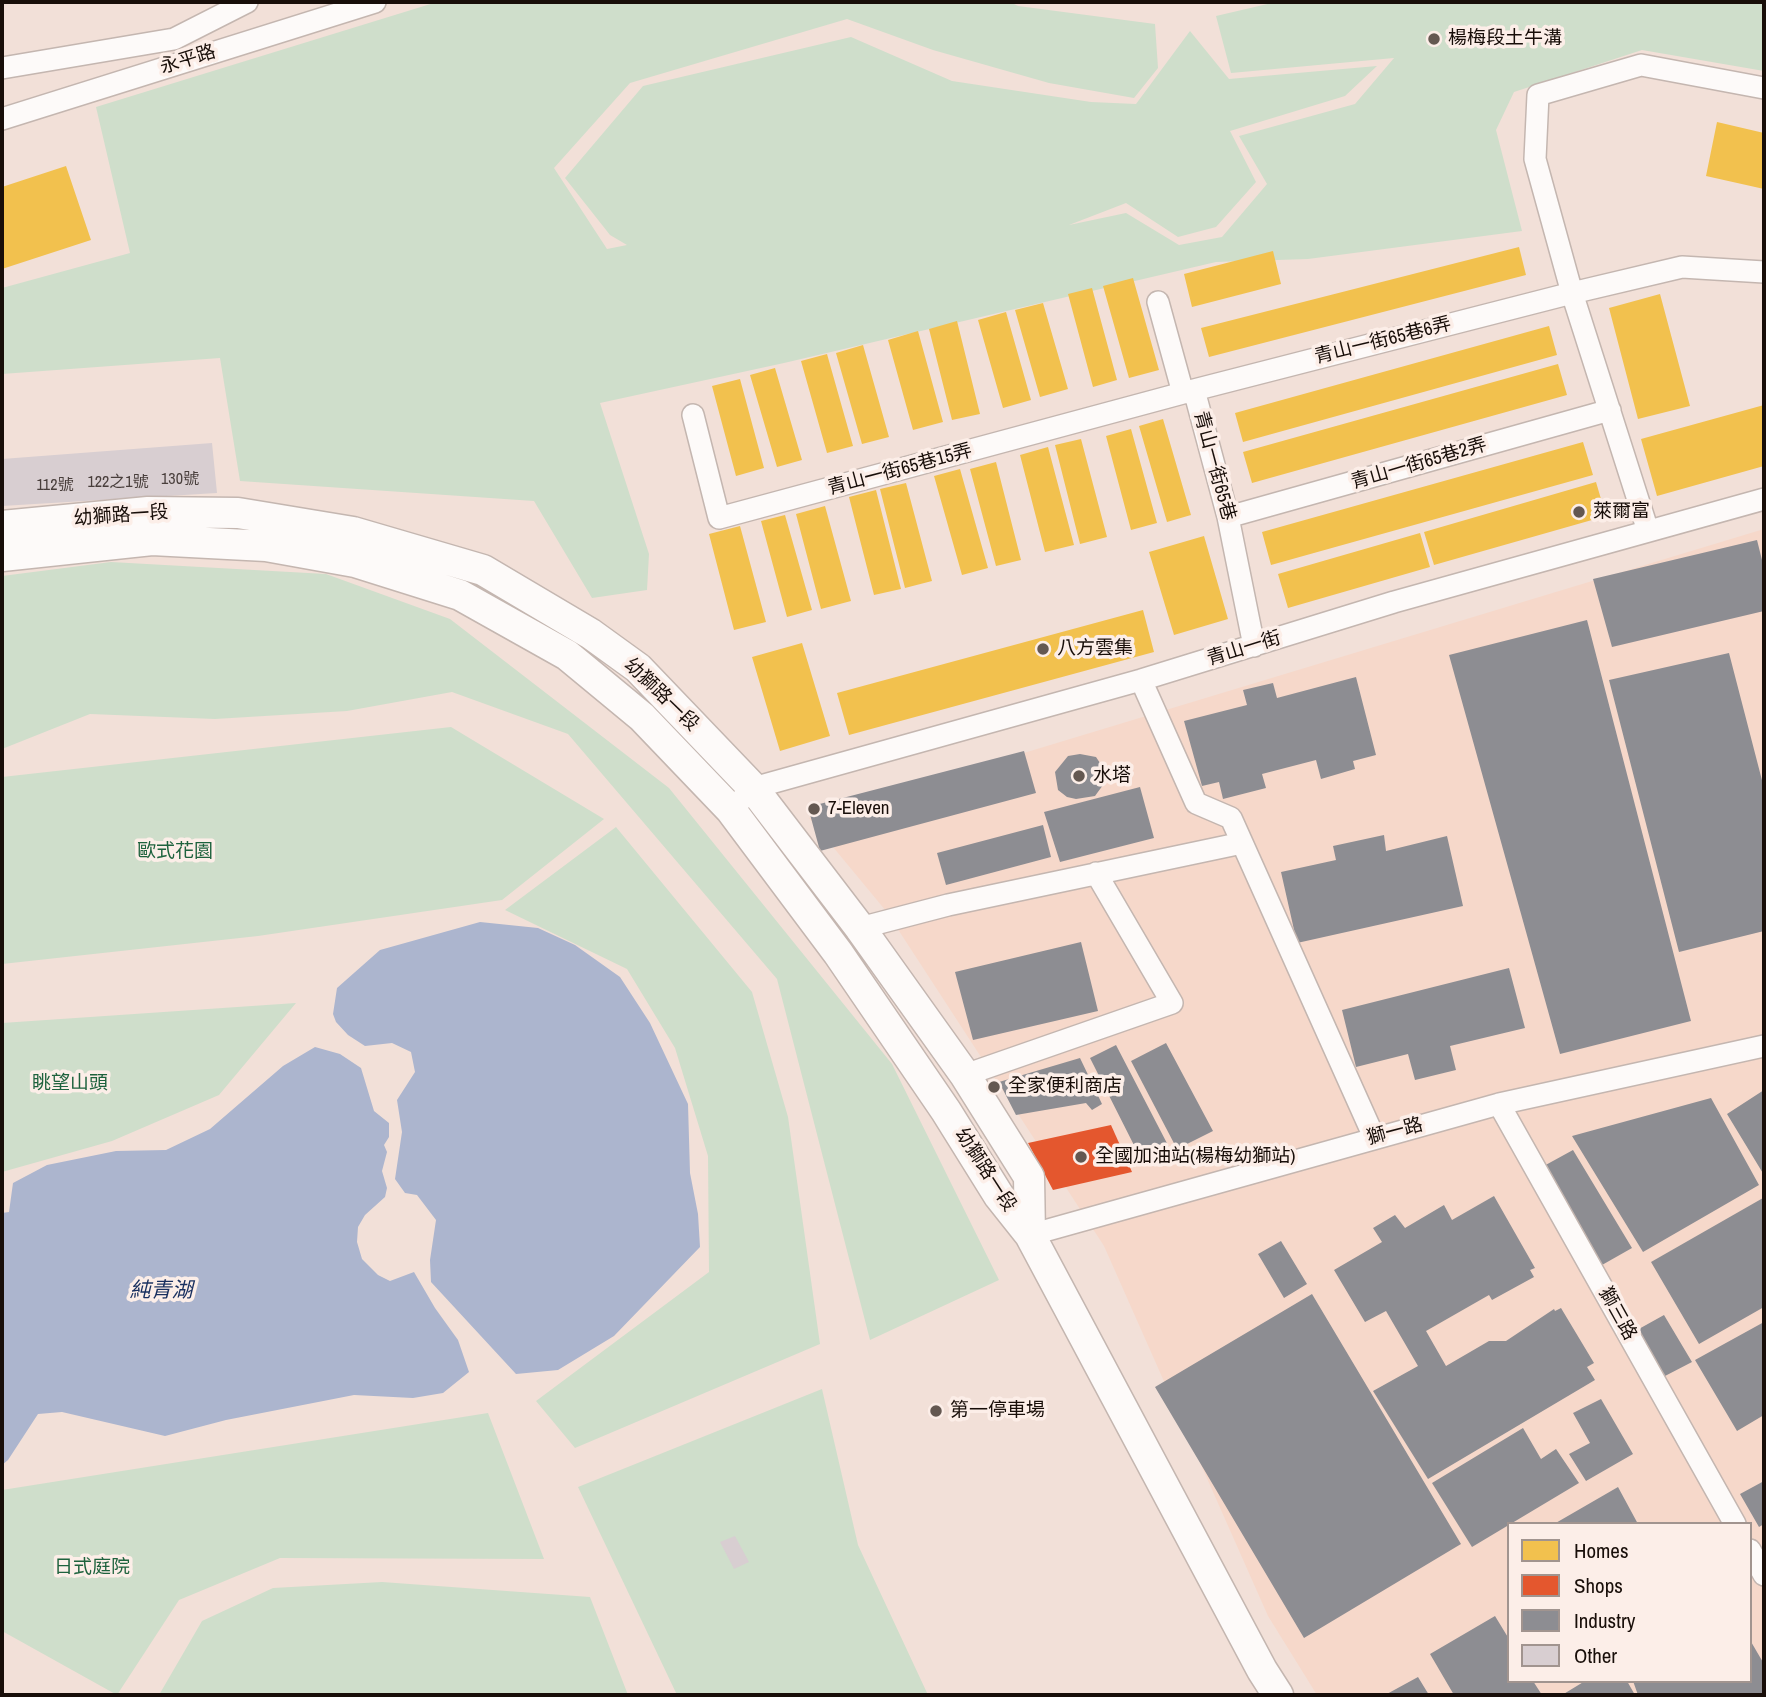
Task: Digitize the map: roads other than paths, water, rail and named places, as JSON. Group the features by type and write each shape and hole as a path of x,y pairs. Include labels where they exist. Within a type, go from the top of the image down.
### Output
{"street":[{"name":"永平路","path":"2,68 174,39 247,2"},
{"name":"永平路","path":"2,119 375,2"},
{"path":"174,39 181,62"},
{"path":"1648,531 1572,293 1535,159 1538,96 1641,65 1764,88"},
{"name":"青山一街65巷6弄","path":"1189,392 1682,267 1764,272"},
{"name":"青山一街65巷","path":"1158,302 1228,517 1254,646"},
{"name":"青山一街65巷15弄","path":"693,415 719,518 1189,392"},
{"name":"青山一街65巷2弄","path":"1228,517 1610,410"},
{"name":"青山一街","path":"731,810 753,788 1140,680 1394,602 1764,499"},
{"name":"幼獅路一段","path":"2,526 148,512 238,513 353,532 483,570 591,634 638,668 753,788 860,928 965,1075 1029,1177 1030,1235"},
{"name":"幼獅路一段","path":"2,556 152,540 266,546 355,562 460,595 567,655 642,717 731,810 838,953 946,1111 999,1196 1030,1235 1262,1670 1278,1695"},
{"path":"1140,680 1196,803 1231,818 1374,1137"},
{"path":"860,928 948,905 1242,843"},
{"path":"965,1075 1172,1003 1096,873"},
{"name":"獅一路","path":"1030,1235 1499,1104 1764,1046"},
{"name":"獅三路","path":"1499,1104 1734,1522"},
{"path":"1752,1554 1764,1575"}],"water":[{"path":"480,922 538,928 575,945 620,977 650,1023 688,1104 690,1173 698,1214 700,1247 614,1336 558,1370 516,1374 431,1282 430,1260 436,1220 417,1195 405,1193 395,1179 402,1132 397,1100 415,1072 411,1052 392,1043 365,1046 348,1035 336,1022 333,1014 337,988 380,950"},
{"name":"純青湖","path":"315,1047 340,1054 361,1068 374,1111 389,1123 389,1137 384,1145 387,1152 382,1171 387,1188 385,1197 365,1215 358,1227 357,1242 362,1259 378,1275 390,1281 414,1272 458,1340 469,1372 443,1393 413,1398 354,1395 226,1420 165,1436 62,1412 38,1414 2,1465 2,1213 9,1212 13,1183 47,1165 116,1151 166,1150 210,1129 283,1066"}],"place":[{"name":"楊梅段土牛溝","path":"1434,39"},
{"name":"萊爾富","path":"1579,512"},
{"name":"八方雲集","path":"1043,649"},
{"name":"水塔","path":"1079,776"},
{"name":"7-Eleven","path":"814,809"},
{"name":"全家便利商店","path":"994,1087"},
{"name":"全國加油站(楊梅幼獅站)","path":"1081,1157"},
{"name":"第一停車場","path":"936,1411"}],"park label":[{"name":"歐式花園","path":"175,852"},
{"name":"眺望山頭","path":"70,1084"},
{"name":"日式庭院","path":"92,1568"}]}
